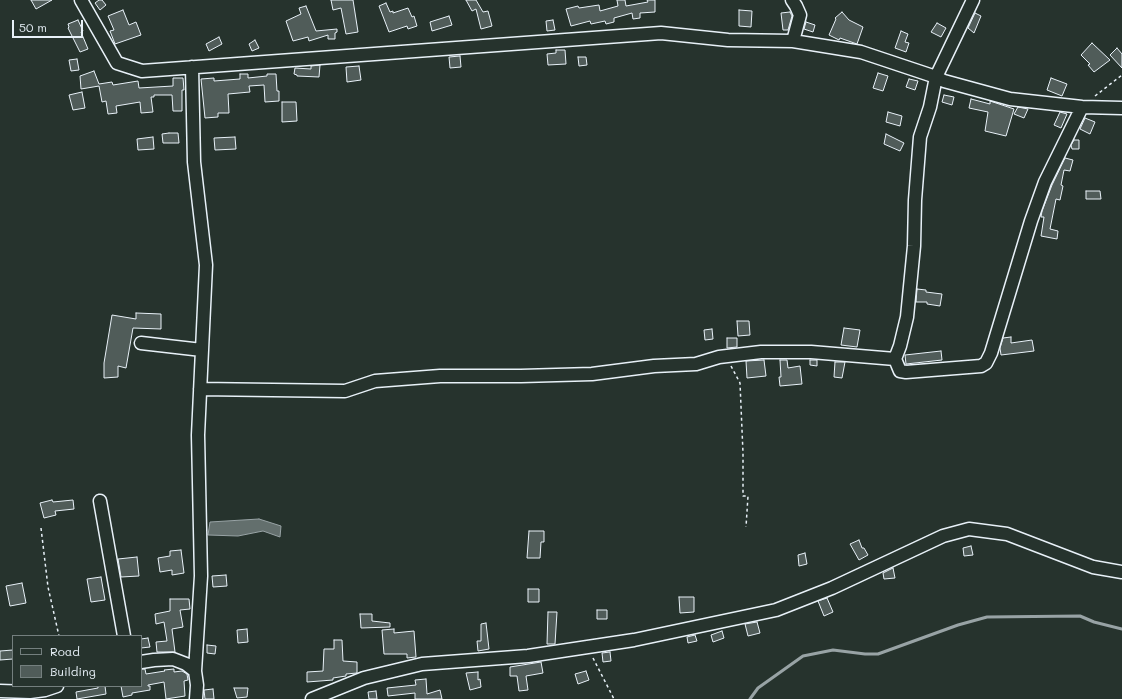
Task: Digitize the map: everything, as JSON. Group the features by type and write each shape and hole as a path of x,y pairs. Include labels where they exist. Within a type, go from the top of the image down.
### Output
{"street":[{"path":"81,0 117,64 142,71 661,33 728,40 793,41 862,52 944,81 1010,99 1082,108 1122,108"},
{"path":"792,0 800,15 793,41"},
{"path":"972,0 936,77 930,106 920,137 915,200 914,246 908,316 895,359 900,371 906,372 981,366 986,363 991,353 1031,221 1045,182 1082,108"},
{"path":"192,67 194,162 206,265 198,435 200,576 195,671 197,685 196,699"},
{"path":"141,344 202,350"},
{"path":"200,389 345,391 375,381 440,376 592,374 654,366 696,364 719,357 761,352 804,352 895,359"},
{"path":"100,501 124,635"},
{"path":"312,699 364,678 422,664 528,656 634,640 776,610 832,588 943,536 969,529 1007,534 1093,566 1122,572"},
{"path":"142,662 173,659 186,664 195,671"},
{"path":"0,691 30,692 54,687"}],"path":[{"path":"1082,108 1122,75"},
{"path":"719,357 730,364 740,383 743,496 748,496 746,527"},
{"path":"41,528 48,586 60,635"},
{"path":"588,647 614,699"}],"shaded area":[{"path":"259,519 281,526 280,537 263,531 238,536 208,535 210,522"}],"building":[{"path":"31,0 52,0 36,9"},
{"path":"102,0 106,5 100,10 95,3"},
{"path":"331,0 353,0 358,32 346,34 341,8 333,10"},
{"path":"466,0 476,0 483,12 488,11 492,26 481,29 476,9 472,11"},
{"path":"617,0 625,0 626,6 648,2 647,0 655,0 655,12 640,13 640,18 633,19 632,13 614,18 614,22 606,24 605,21 591,24 590,21 571,26 566,9 578,6 579,8 599,5 600,11 618,6"},
{"path":"386,3 390,12 393,11 393,13 408,8 412,17 414,16 417,26 408,29 407,26 389,32 379,6"},
{"path":"306,6 316,31 337,29 335,39 328,39 328,35 309,41 308,37 293,41 286,21 301,14 299,8"},
{"path":"123,10 129,25 136,22 141,35 115,44 110,31 114,30 108,16"},
{"path":"739,10 752,11 751,27 739,26"},
{"path":"790,12 792,16 788,30 783,30 781,13"},
{"path":"842,12 849,20 863,27 857,44 840,38 839,40 829,35 836,19 835,18"},
{"path":"975,13 981,16 974,33 968,28"},
{"path":"449,16 452,25 432,31 430,22"},
{"path":"78,20 88,49 80,52 68,28 68,24"},
{"path":"553,20 555,30 547,31 546,21"},
{"path":"806,22 815,25 813,32 804,29"},
{"path":"937,23 946,28 941,37 931,32"},
{"path":"901,31 908,34 905,42 909,43 906,52 895,48"},
{"path":"219,37 222,44 209,51 206,44"},
{"path":"255,40 259,48 252,51 249,44"},
{"path":"1092,43 1110,60 1094,72 1088,65 1090,64 1081,55"},
{"path":"1117,48 1122,54 1122,68 1110,55"},
{"path":"556,50 565,50 566,64 548,65 547,54 556,53"},
{"path":"460,56 461,67 450,68 449,57"},
{"path":"578,57 586,57 587,65 579,66"},
{"path":"77,59 79,70 71,71 69,60"},
{"path":"320,65 319,77 297,76 294,74 295,68 311,69 311,66"},
{"path":"359,66 361,80 347,82 346,67"},
{"path":"94,71 99,84 112,82 113,85 138,81 139,88 173,86 173,78 183,78 184,90 182,90 182,111 173,111 172,95 154,95 154,97 151,97 153,112 141,113 140,102 116,106 117,113 108,114 106,101 102,102 99,86 81,89 80,76"},
{"path":"878,73 888,76 883,91 873,88"},
{"path":"240,74 248,74 248,78 267,76 267,74 276,74 279,101 265,102 264,85 249,86 250,92 228,94 229,113 218,113 218,117 205,118 201,79 214,78 214,81 240,79"},
{"path":"1051,78 1067,84 1062,96 1047,90"},
{"path":"909,79 918,81 915,90 906,87"},
{"path":"82,92 85,108 73,110 69,95"},
{"path":"944,95 954,97 952,105 942,102"},
{"path":"971,99 990,104 990,101 1014,109 1006,136 985,131 988,112 969,108"},
{"path":"282,102 296,102 297,121 282,122"},
{"path":"1018,107 1028,109 1024,118 1014,114"},
{"path":"888,112 902,116 900,126 886,122"},
{"path":"1060,112 1067,114 1061,128 1054,125"},
{"path":"1085,118 1095,122 1090,134 1080,129"},
{"path":"178,133 179,143 163,143 162,134"},
{"path":"886,134 904,143 900,151 884,144"},
{"path":"153,137 154,149 138,150 137,139"},
{"path":"235,137 236,149 215,150 214,138"},
{"path":"1074,140 1079,140 1079,149 1072,149 1071,145"},
{"path":"1065,158 1073,160 1070,171 1064,170 1060,200 1056,199 1050,229 1058,231 1057,239 1041,236 1044,217 1041,217 1042,211"},
{"path":"1086,191 1100,191 1101,199 1086,199"},
{"path":"917,289 942,294 940,306 927,304 927,302 916,302"},
{"path":"136,313 161,314 161,329 133,328 126,368 118,366 118,377 104,378 104,363 112,315 136,319"},
{"path":"737,321 749,321 750,335 738,336"},
{"path":"844,328 860,330 857,347 841,345"},
{"path":"712,329 713,339 705,340 704,330"},
{"path":"1011,337 1011,343 1032,340 1034,351 1001,355 1000,348 1003,338"},
{"path":"727,338 737,338 737,347 727,348"},
{"path":"941,351 942,360 906,364 905,355"},
{"path":"764,360 766,376 747,378 746,361"},
{"path":"780,360 787,360 788,368 800,366 802,384 780,386"},
{"path":"810,360 817,360 817,366 810,365"},
{"path":"835,362 845,362 842,378 834,377"},
{"path":"52,500 53,502 73,500 74,509 55,511 56,515 44,518 40,503"},
{"path":"529,531 544,531 544,542 541,542 540,558 527,558"},
{"path":"859,540 862,548 864,548 868,555 859,560 850,544"},
{"path":"971,546 973,555 964,556 963,548"},
{"path":"181,550 184,573 172,575 172,570 160,572 158,558 170,556 170,551"},
{"path":"805,553 807,564 799,566 798,555"},
{"path":"137,557 139,576 121,577 118,559"},
{"path":"893,568 895,578 884,579 883,573"},
{"path":"226,575 227,586 213,587 212,576"},
{"path":"101,577 105,600 91,602 87,579"},
{"path":"22,583 26,603 10,606 6,586"},
{"path":"528,589 539,589 539,602 528,602"},
{"path":"679,597 694,597 694,612 680,613"},
{"path":"827,598 833,612 824,616 818,601"},
{"path":"170,599 189,599 190,609 180,610 183,627 172,629 175,652 157,652 156,642 167,641 164,622 156,624 155,614 170,611"},
{"path":"597,610 607,610 607,619 597,619"},
{"path":"548,612 557,612 555,644 547,644"},
{"path":"360,614 372,614 372,621 390,623 390,627 361,628"},
{"path":"757,622 760,633 748,636 745,624"},
{"path":"486,623 489,649 478,651 477,641 481,641 481,624"},
{"path":"247,629 248,642 238,643 237,630"},
{"path":"394,629 394,633 414,631 416,657 407,658 407,654 384,654 382,630"},
{"path":"722,631 724,638 713,642 711,635"},
{"path":"695,635 697,641 688,643 687,637"},
{"path":"148,638 150,647 142,648 142,639"},
{"path":"334,640 342,640 343,661 357,662 357,673 346,674 346,676 333,678 333,680 307,682 307,672 323,671 324,649 334,649"},
{"path":"207,645 216,646 215,654 207,653"},
{"path":"12,650 12,659 0,660 0,651"},
{"path":"610,652 611,661 603,662 602,653"},
{"path":"541,662 543,673 526,676 528,690 519,691 517,676 510,676 510,667"},
{"path":"142,669 145,669 146,674 174,669 174,672 182,671 187,674 188,680 184,681 185,696 166,699 164,682 148,685 150,686 150,690 132,693 132,695 123,697 121,687 142,687"},
{"path":"586,671 589,680 578,684 575,674"},
{"path":"478,672 478,680 480,679 481,687 470,690 466,673"},
{"path":"426,679 427,694 440,690 442,699 415,699 415,693 388,696 387,688 416,685 415,680"},
{"path":"105,687 106,694 77,699 76,692"},
{"path":"234,688 248,688 247,697 237,698"},
{"path":"213,689 214,699 205,699 204,690"},
{"path":"376,691 377,699 369,699 368,692"}],"waterway":[{"path":"750,699 758,688 803,656 833,650 878,654 958,625 987,617 1080,616 1094,622 1122,629"}]}
